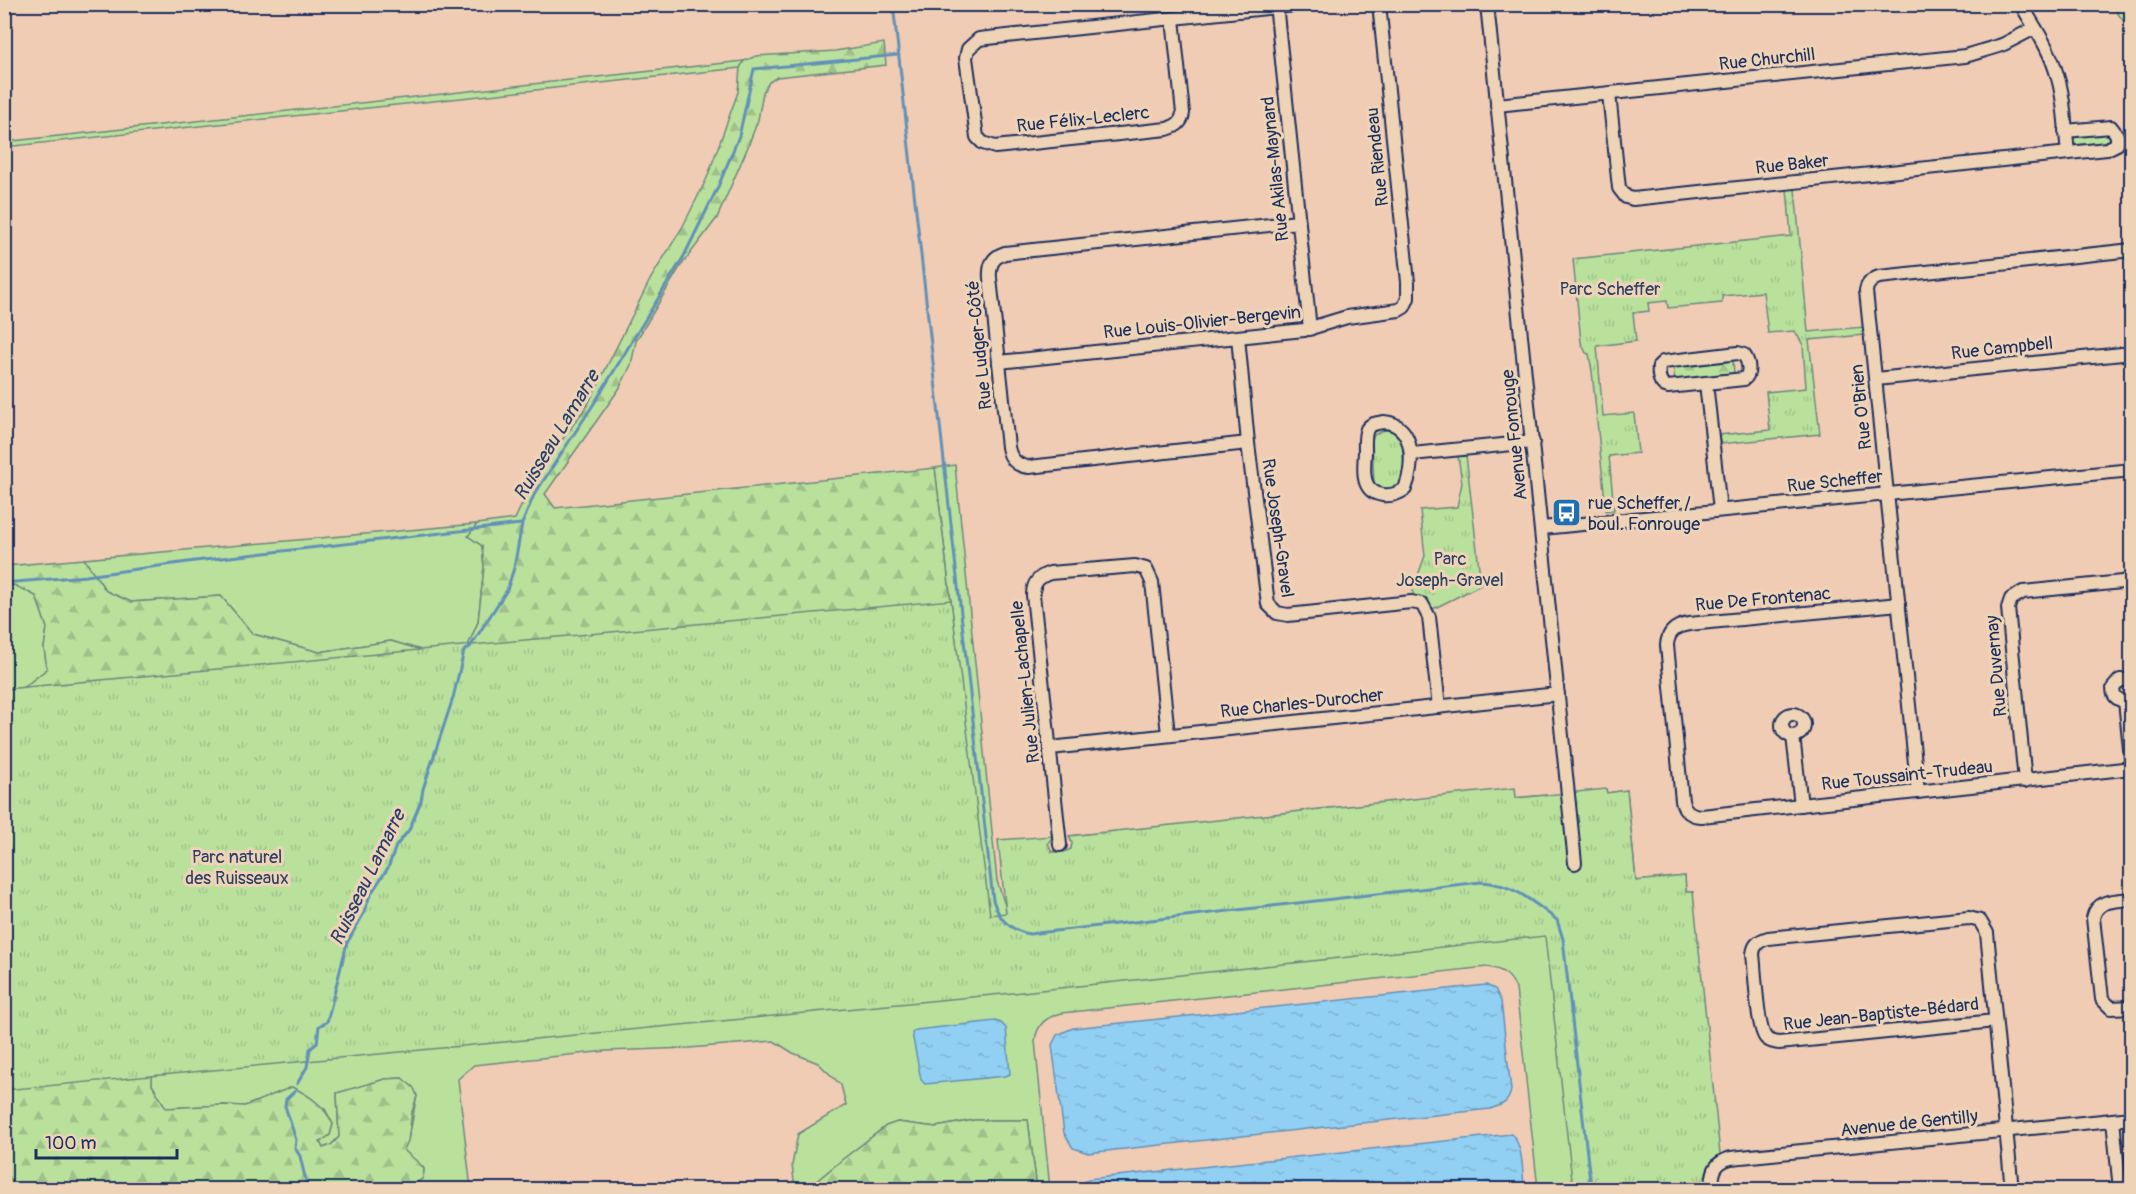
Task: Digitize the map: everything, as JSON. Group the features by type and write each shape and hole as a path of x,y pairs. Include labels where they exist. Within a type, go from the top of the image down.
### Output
{"street":[{"path":"1173,19 1305,4"},
{"name":"Rue Riendeau","path":"1379,4 1408,282 1409,296 1406,304"},
{"name":"Avenue Fonrouge","path":"1487,4 1575,863"},
{"path":"2020,4 2052,60 2058,78 2068,153"},
{"name":"Rue Akilas-Maynard","path":"1276,6 1310,329"},
{"name":"Rue Félix-Leclerc","path":"1173,19 1183,112 1179,124 1167,129 995,147 979,140 975,133 966,62 968,49 974,42 983,38 1173,19"},
{"name":"Rue Churchill","path":"1497,105 1965,56 2002,45 2035,28"},
{"name":"Rue Baker","path":"1609,94 1619,188 1630,199 2068,153 2111,148 2117,144 2114,129 2107,127 2065,131"},
{"name":"Rue Ludger-Côté","path":"1248,443 1029,467 1019,465 1012,458 1008,447 990,274 992,263 1001,254 1298,222"},
{"name":"Rue O'Brien","path":"1918,792 1866,291 1876,277 2132,250"},
{"name":"Rue Louis-Olivier-Bergevin","path":"999,362 1310,329 1343,317 1397,311 1406,304"},
{"name":"Rue Joseph-Gravel","path":"1238,337 1248,443 1266,593 1270,607 1277,613 1288,615 1411,602 1422,604 1429,617 1439,706"},
{"path":"1738,353 1746,357 1749,372 1746,378 1706,384 1665,386 1660,379 1659,366 1663,362 1738,353"},
{"name":"Rue Campbell","path":"1876,380 2132,353"},
{"path":"1706,384 1720,510"},
{"path":"1384,422 1398,426 1406,436 1412,454 1408,482 1402,492 1383,495 1374,493 1368,487 1365,479 1365,437 1369,426 1384,422"},
{"path":"1412,454 1533,442"},
{"name":"Rue Scheffer","path":"1542,528 2132,470"},
{"name":"Rue Julien-Lachapelle","path":"1060,845 1033,591 1039,579 1050,573 1135,566 1141,566 1148,572 1153,587 1168,734"},
{"name":"Rue Duvernay","path":"2025,781 2009,604 2014,596 2023,592 2132,581"},
{"name":"Rue De Frontenac","path":"1688,812 1682,801 1667,645 1668,637 1673,630 1689,624 1899,604"},
{"path":"2132,683 2120,680 2113,688 2116,698 2128,699 2132,768"},
{"name":"Rue Charles-Durocher","path":"1050,748 1558,694"},
{"path":"1793,736 1801,805"},
{"name":"Rue Toussaint-Trudeau","path":"1688,812 1695,816 1702,816 2132,768"},
{"path":"2132,899 2104,903 2096,909 2093,918 2102,999 2111,1008 2132,1007"},
{"name":"Rue Jean-Baptiste-Bédard","path":"1995,1021 1772,1042 1765,1037 1760,1025 1753,951 1758,942 1768,938 1973,918 1982,923 1987,933 2012,1190"},
{"name":"Avenue de Gentilly","path":"1713,1190 1712,1175 1716,1167 1723,1160 1731,1158 2132,1118"},
{"path":"2113,1120 2120,1190"}],"green space":[{"path":"1161,4 1260,5 1162,15"},
{"path":"2112,5 2131,5 2131,32"},
{"path":"884,43 886,65 777,77 769,82 763,92 758,120 747,149 717,218 680,267 636,341 631,365 619,389 545,494 555,508 935,468 989,920 4,776 23,688 47,669 44,648 47,628 36,596 14,585 5,586 5,566 84,559 106,591 131,602 221,596 253,634 319,652 391,641 461,662 478,622 484,567 482,546 468,536 477,524 515,519 534,479 588,404 651,278 682,228 707,178 738,92 740,68 744,61 756,56 835,51"},
{"path":"744,61 740,68 5,147 4,142"},
{"path":"2106,134 2110,137 2107,142 2076,145 2073,142 2077,137"},
{"name":"Parc Scheffer","path":"1787,189 1795,189 1808,332 1864,327 1864,335 1809,340 1820,434 1720,444 1719,435 1770,430 1766,392 1806,388 1803,345 1795,331 1768,333 1763,292 1722,296 1722,303 1668,308 1667,301 1648,303 1649,311 1633,313 1636,341 1597,346 1603,416 1634,413 1638,453 1609,456 1614,510 1606,511 1592,371 1589,354 1586,353 1581,342 1573,259 1791,236"},
{"path":"1733,361 1734,373 1675,380 1673,367"},
{"path":"1384,430 1398,433 1403,451 1402,482 1398,488 1392,490 1377,489 1374,484 1372,440 1374,435"},
{"name":"Parc Joseph-Gravel","path":"1466,455 1481,585 1433,609 1425,599 1413,595 1425,556 1420,510 1457,507 1462,483 1458,456"},
{"path":"955,465 997,881 1006,908 1071,849 1072,843 1069,836 1547,795 1554,815 1606,789 1607,793 1627,790 1636,881 1685,876 1686,892 1693,892 1631,1189 1538,1189 1516,989 1505,974 1487,967 1062,1013 1051,1017 1040,1026 1035,1041 1050,1189 1037,1189 1028,1120 974,1120 936,1127 898,1122 886,1126 807,1189 795,1189 792,1165 798,1134 846,1105 841,1085 818,1063 793,1053 774,1041 689,1048 606,1051 474,1065 458,1079 471,1189 370,1190 377,1186 410,1187 423,1178 424,1169 403,1150 411,1130 417,1096 402,1078 385,1079 337,1093 339,1137 331,1145 323,1148 320,1142 330,1135 333,1124 325,1109 292,1087 245,1106 166,1108 152,1085 152,1070 4,1040 989,920 935,468"},
{"path":"477,524 469,536 482,546 484,567 478,622 461,662 391,641 319,652 253,634 221,596 131,602 106,591 84,559"},
{"path":"14,585 36,596 47,628 44,648 47,669 23,688 5,690 5,586"},
{"name":"Parc naturel des Ruisseaux","path":"951,600 990,915 1006,913 998,840 1053,836 1048,843 1052,852 1064,852 1071,849 1072,843 1069,836 1515,788 1516,798 1606,789 1607,793 1627,790 1636,881 1685,876 1686,892 1693,892 1720,1154 1712,1161 1708,1170 1707,1189 1573,1189 1545,936 1013,993 5,1090 5,689"},
{"path":"152,1069 152,1085 166,1108 245,1106 292,1087 316,1102 333,1124 330,1135 320,1142 323,1148 331,1145 339,1137 337,1093 385,1079 402,1078 414,1088 417,1096 404,1150 424,1169 423,1178 410,1187 377,1186 370,1190 5,1189 4,1082"},
{"path":"974,1120 1028,1120 1037,1189 807,1189 886,1126 897,1122 936,1127"}],"water":[{"path":"1486,985 1495,989 1501,1001 1511,1090 1507,1101 1494,1108 1088,1153 1073,1148 1064,1133 1052,1045 1057,1035 1073,1028"},
{"path":"995,1021 1006,1028 1010,1074 925,1084 921,1080 912,1033 916,1030"},
{"path":"1511,1134 1520,1151 1524,1189 1074,1189 1088,1179"}],"waterway":[{"path":"893,4 993,900 998,913 1010,926 1029,934 1481,882 1493,883 1513,890 1531,900 1557,920 1563,939 1591,1190"},
{"name":"Ruisseau Lamarre","path":"297,1084 307,1067 310,1049 317,1043 319,1026 327,1022 347,943 364,913 370,895 388,868 396,846 409,830 421,801 453,698 464,651 470,647 507,590 514,568 522,524 534,495 595,402 684,256 718,187 739,136 754,69 898,55"},
{"path":"4,583 86,576 195,561 521,524"},
{"name":"Ruisseau Lamarre","path":"295,1091 286,1099 285,1106 308,1190"}],"place":[{"name":"rue Scheffer / boul. Fonrouge","path":"1567,513"}]}
